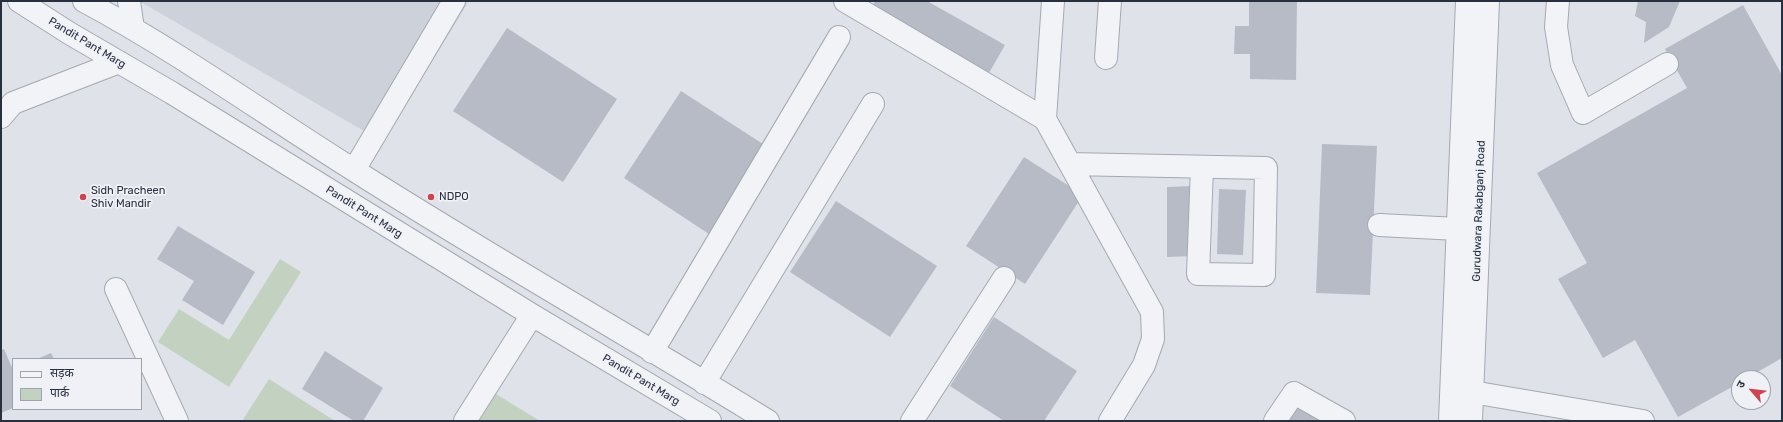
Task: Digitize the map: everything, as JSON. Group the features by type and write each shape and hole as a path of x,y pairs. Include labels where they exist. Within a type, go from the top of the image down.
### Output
{"street":[{"name":"Pandit Pant Marg","path":"19,1 69,33 172,93 532,315 710,421"},
{"path":"84,1 133,29 227,87 354,170 768,421"},
{"path":"129,1 133,29"},
{"path":"354,170 454,1"},
{"path":"845,1 1045,119 1152,312 1153,339 1144,365 1110,421"},
{"path":"1045,119 1053,1"},
{"path":"1106,58 1110,1"},
{"name":"Gurudwara Rakabganj Road","path":"1450,421 1467,1"},
{"name":"Gurudwara Rakabganj Road","path":"1471,421 1488,1"},
{"path":"1558,1 1556,27 1562,65 1583,113 1667,64"},
{"path":"652,352 839,37"},
{"path":"1,117 13,103 119,62"},
{"path":"704,383 873,104"},
{"path":"1070,164 1266,168 1264,275 1198,274 1202,167"},
{"path":"1379,225 1458,229"},
{"path":"912,421 1004,278"},
{"path":"116,289 177,421"},
{"path":"465,421 532,315"},
{"path":"1472,392 1642,421"},
{"path":"1275,421 1294,394 1344,421"}],"shaded area":[{"path":"139,1 469,1 383,142"}],"green space":[{"path":"280,259 301,272 229,387 158,342 179,309 229,340"},
{"path":"269,379 335,421 242,421"},
{"path":"496,394 540,421 479,421"}],"building":[{"path":"875,1 927,1 1005,45 989,73 872,7"},
{"path":"1249,1 1297,1 1296,80 1250,79 1250,54 1234,54 1235,26 1249,26"},
{"path":"1638,1 1680,1 1669,27 1644,43 1646,22 1635,16"},
{"path":"1743,5 1782,75 1782,358 1761,370 1731,370 1731,387 1678,417 1635,340 1603,358 1558,279 1587,263 1537,173 1687,88 1665,49"},
{"path":"507,28 617,99 563,182 453,111"},
{"path":"681,91 766,146 709,234 624,178"},
{"path":"1322,144 1377,146 1370,295 1316,293"},
{"path":"1024,157 1083,195 1025,284 966,246"},
{"path":"1192,186 1193,256 1167,257 1167,187"},
{"path":"1219,189 1246,190 1243,255 1217,254"},
{"path":"836,201 937,266 890,337 790,272"},
{"path":"178,226 255,272 223,325 182,300 194,281 157,259"},
{"path":"994,317 1077,371 1044,421 1004,421 950,386"},
{"path":"4,349 12,368 12,408 1,413 1,350"},
{"path":"325,351 383,388 363,421 354,421 302,389"},
{"path":"51,353 54,358 39,358"},
{"path":"1296,402 1328,421 1285,421"}],"place":[{"name":"Sidh Pracheen Shiv Mandir","path":"83,197"},
{"name":"NDPO","path":"431,197"}]}
